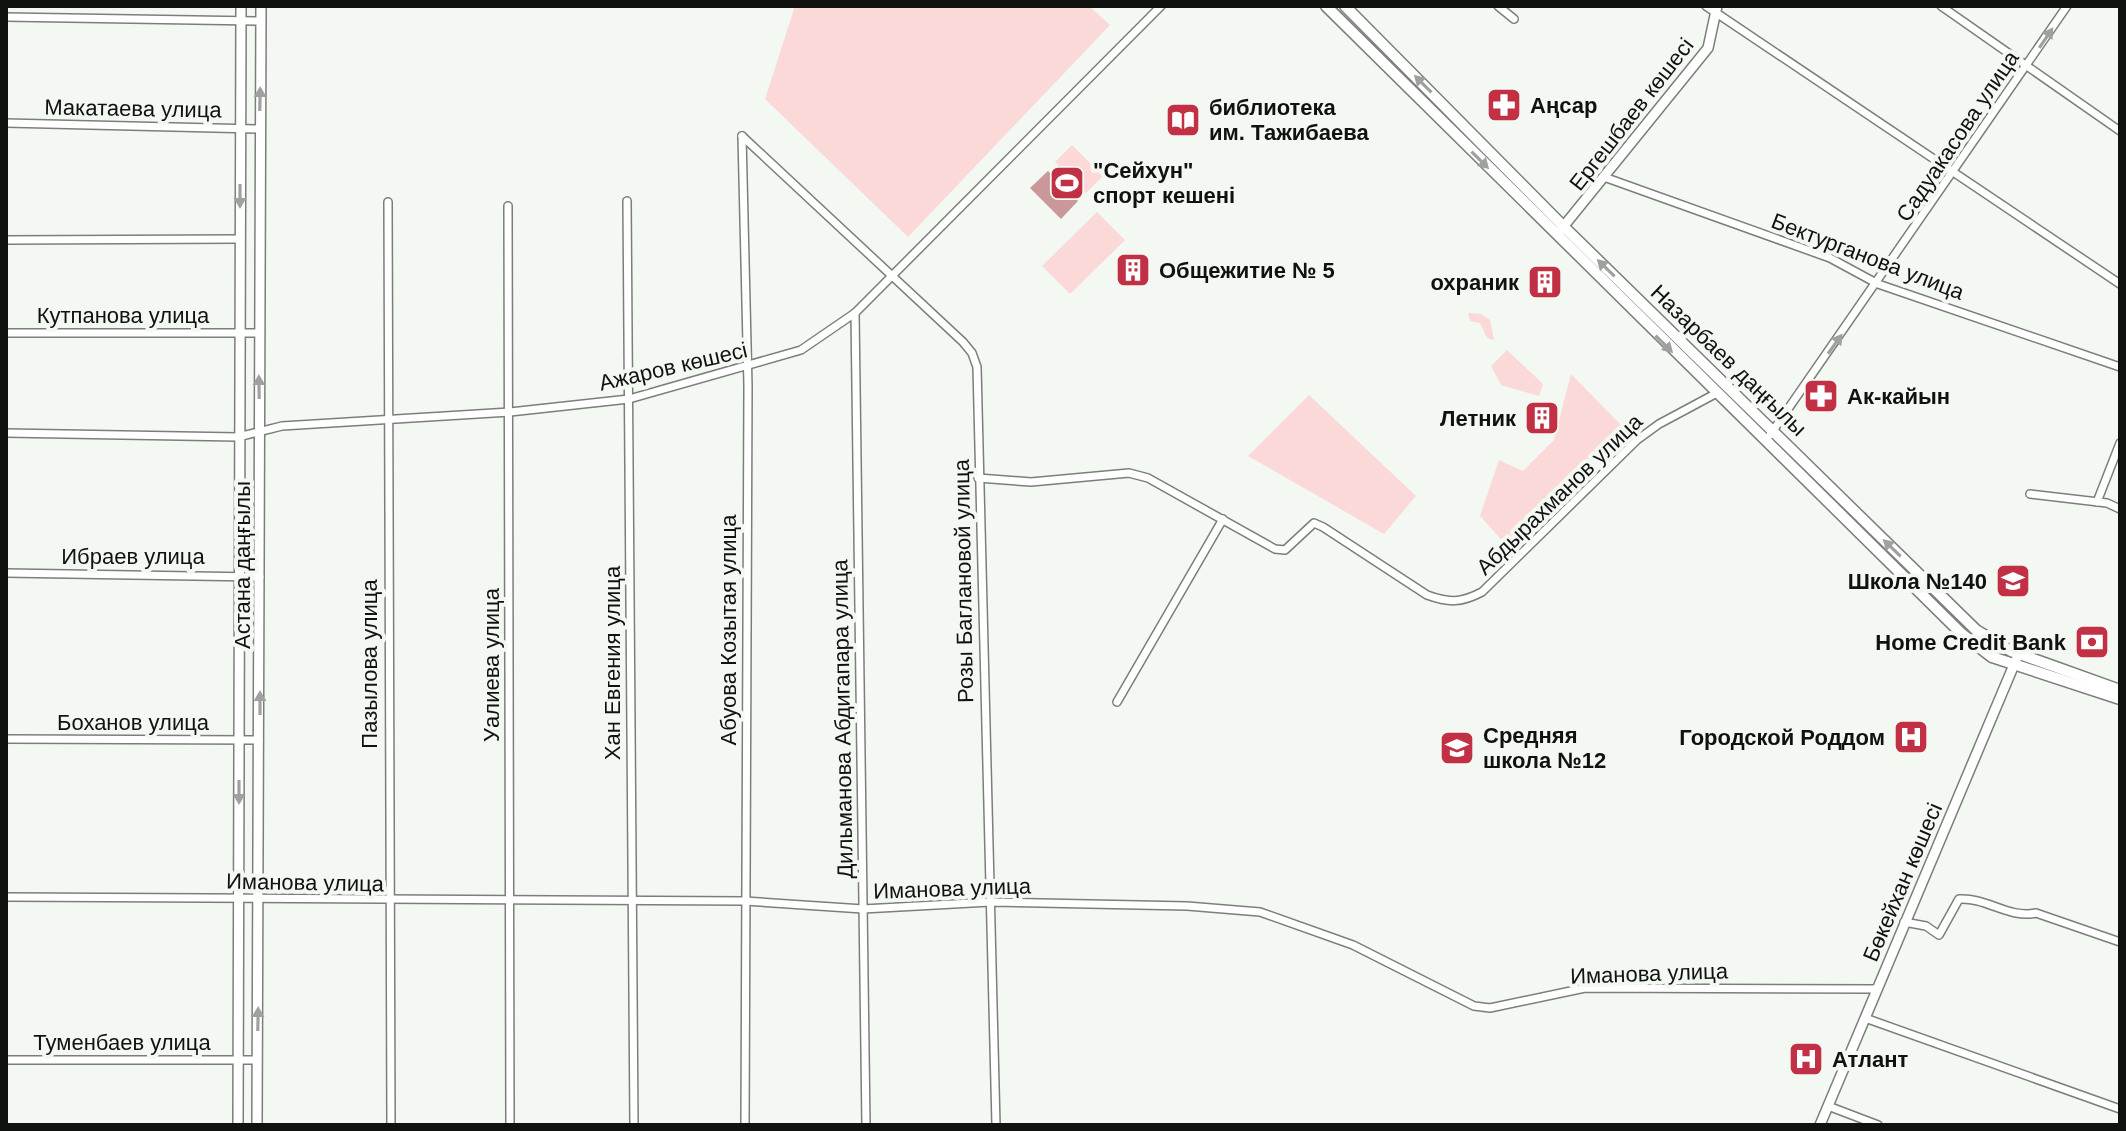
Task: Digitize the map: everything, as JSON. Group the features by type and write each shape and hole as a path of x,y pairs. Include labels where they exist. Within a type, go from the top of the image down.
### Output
{"main road":[{"name":"Назарбаев даңғылы","path":"1326,6 1715,394 1962,634 1988,655 2016,658 2120,690"},
{"name":"Назарбаев даңғылы","path":"1345,6 1564,227 1976,630 2016,658"},
{"path":"2016,658 2120,699"}],"street":[{"name":"Астана даңғылы","path":"238,1125 241,6"},
{"name":"Астана даңғылы","path":"257,1125 261,6"},
{"name":"Ажаров көшесі","path":"6,433 238,437 282,426 510,412 629,399 746,369 801,350 855,313 1161,6"},
{"path":"1498,6 1514,19"},
{"path":"1941,6 2120,131"},
{"name":"Садуакасова улица","path":"1765,443 1878,284 2067,6"},
{"path":"1712,8 2120,284"},
{"name":"Ергешбаев көшесі","path":"1555,236 1708,48 1714,32 1712,8"},
{"path":"6,17 261,21"},
{"name":"Макатаева улица","path":"6,123 260,129"},
{"name":"Розы Баглановой улица","path":"742,136 972,353 977,367 996,1125"},
{"name":"Абуова Козытая улица","path":"742,136 746,369 745,1125"},
{"name":"Бектурганова улица","path":"1604,177 1830,258 1878,284 2120,367"},
{"name":"Хан Евгения улица","path":"627,201 634,1125"},
{"name":"Пазылова улица","path":"388,202 386,420 391,1125"},
{"name":"Уалиева улица","path":"508,206 510,1125"},
{"path":"6,240 240,239"},
{"name":"Дильманова Абдигапара улица","path":"855,313 866,1125"},
{"name":"Кутпанова улица","path":"6,333 258,333"},
{"name":"Абдырахманов улица","path":"978,478 1031,482 1129,473 1148,478 1275,549 1285,550 1314,523 1427,595 1444,601 1464,602 1482,592 1637,440 1659,424 1715,394"},
{"path":"2097,502 2120,443"},
{"path":"2030,494 2097,502 2120,509"},
{"path":"1117,702 1223,519"},
{"name":"Ибраев улица","path":"6,573 239,574 260,577"},
{"name":"Бөкейхан көшесі","path":"1820,1125 2016,658"},
{"name":"Боханов улица","path":"6,739 259,740"},
{"name":"Иманова улица","path":"6,897 389,902 745,901 863,909 990,902 1187,906 1260,912 1353,945 1474,1006 1490,1008 1585,988 1876,989"},
{"path":"1904,922 1926,926 1939,935 1951,908 1959,899 1972,898 2022,916 2036,913 2120,942"},
{"path":"1865,1018 2120,1109"},
{"name":"Туменбаев улица","path":"6,1060 257,1060"},
{"path":"1828,1106 1878,1125"}],"shaded area":[{"path":"795,6 1089,6 1110,25 908,237 765,99"},
{"path":"1072,145 1103,176 1086,193 1055,162"},
{"path":"1048,171 1078,201 1061,219 1030,188"},
{"path":"1097,212 1125,240 1070,294 1042,266"},
{"path":"1468,313 1481,314 1490,320 1494,340 1487,338 1480,323 1470,321"},
{"path":"1507,350 1543,384 1539,396 1501,385 1491,366"},
{"path":"1571,374 1623,427 1505,544 1480,516 1499,460 1523,471 1554,440"},
{"path":"1309,395 1416,496 1384,534 1248,456"}],"place":[{"name":"Аңсар","path":"1504,105"},
{"name":"библиотека им. Тажибаева","path":"1183,120"},
{"name":"\"Сейхун\" спорт кешені","path":"1067,183"},
{"name":"Общежитие № 5","path":"1133,270"},
{"name":"охраник","path":"1545,282"},
{"name":"Ак-кайын","path":"1821,396"},
{"name":"Летник","path":"1542,418"},
{"name":"Школа №140","path":"2013,581"},
{"name":"Home Credit Bank","path":"2092,642"},
{"name":"Городской Роддом","path":"1911,737"},
{"name":"Средняя школа №12","path":"1457,748"},
{"name":"Атлант","path":"1806,1059"}]}
